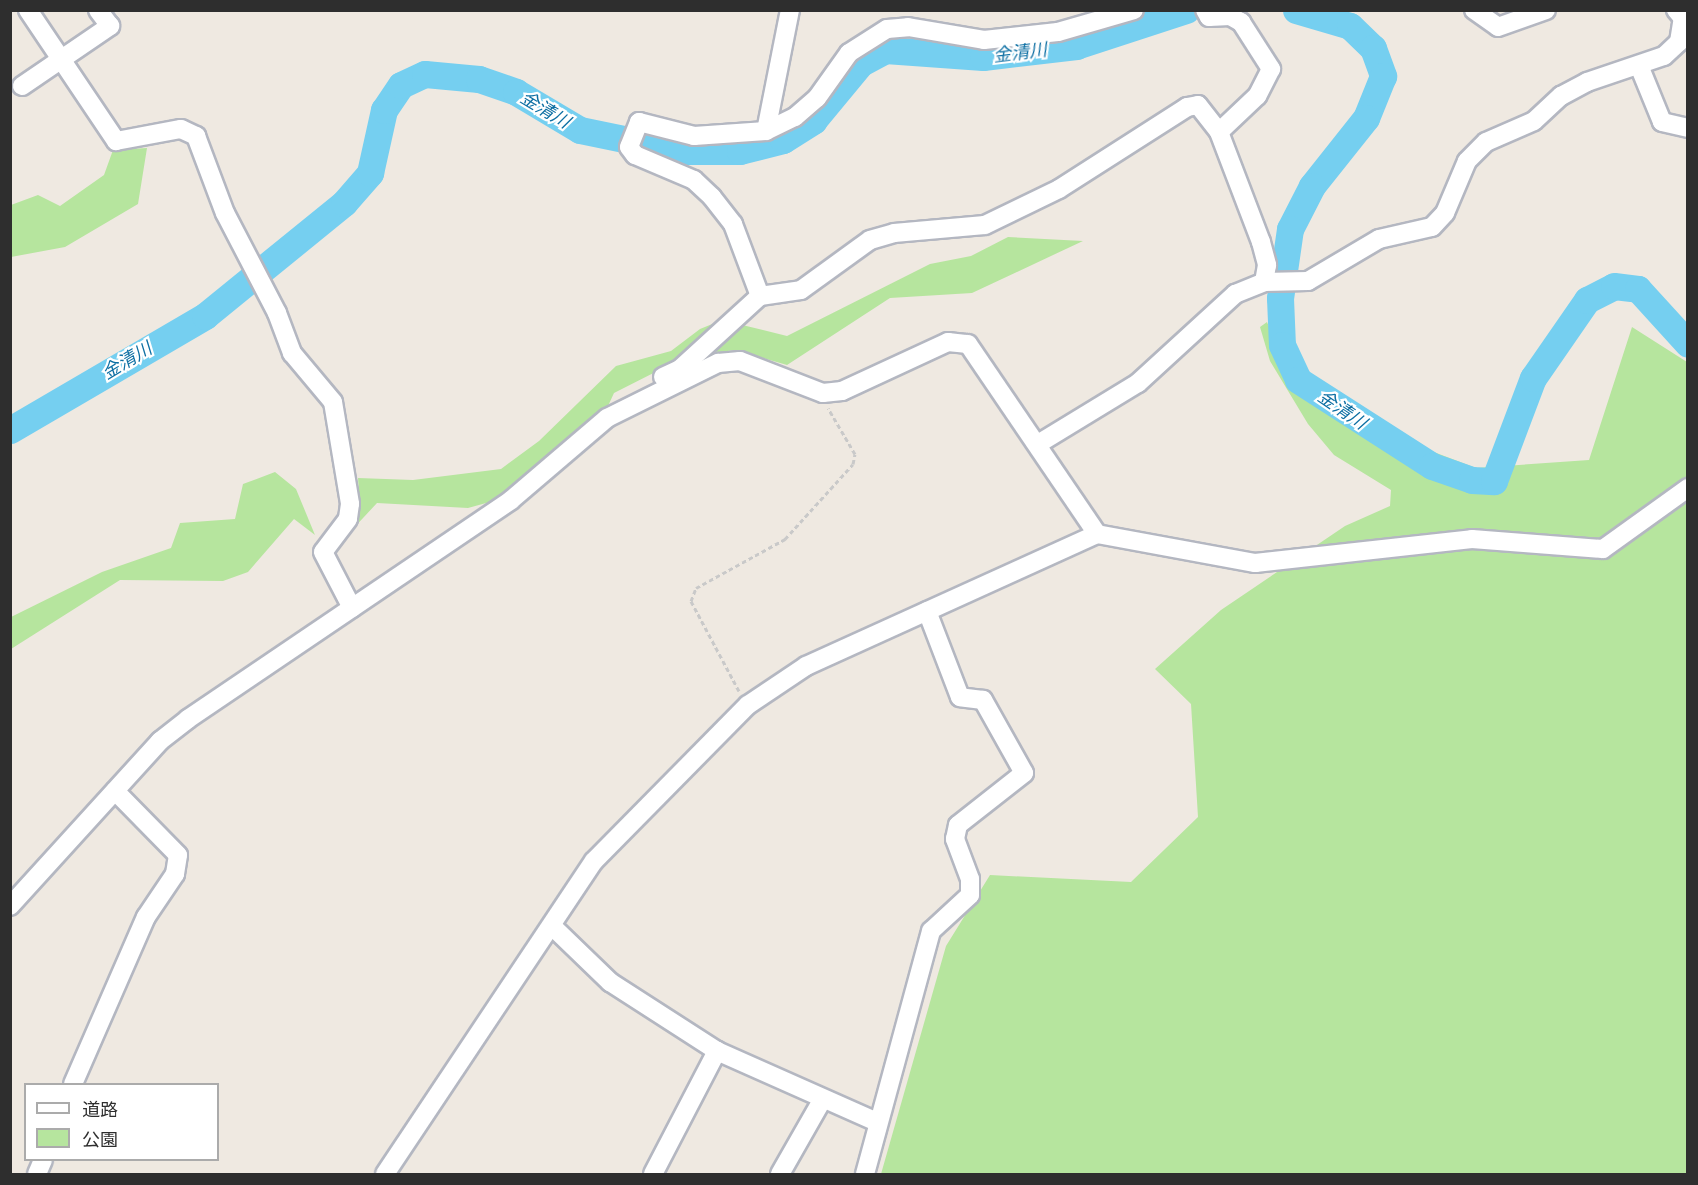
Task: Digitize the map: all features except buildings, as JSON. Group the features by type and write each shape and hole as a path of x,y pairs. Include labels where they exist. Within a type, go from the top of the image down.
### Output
{"street":[{"path":"28,10 116,141 181,129 195,136 292,353 333,402 350,504 348,519 323,552 352,608"},
{"path":"22,86 110,26 98,10"},
{"path":"766,131 790,10"},
{"path":"760,296 733,224 712,197 694,180 635,155 630,147 639,122 704,136 766,131 795,117 818,98 849,53 887,29 908,27 984,40 1058,32 1134,10"},
{"path":"1474,10 1498,27 1546,10"},
{"path":"1038,444 1138,383 1235,294 1268,282 1295,284 1379,239 1432,227 1445,213 1467,161 1486,142 1534,121 1561,96 1587,82 1640,68 1679,42 1683,18 1676,10"},
{"path":"1206,11 1209,17 1241,22 1271,69 1257,96 1219,132"},
{"path":"1640,68 1662,122 1688,128"},
{"path":"627,406 626,394 680,369 760,296 801,290 870,240 985,225 1059,189 1187,107 1198,105 1219,132 1261,242 1267,265 1268,282"},
{"path":"10,906 115,791 178,727 511,500 627,406 718,363 740,361 823,393 842,391 948,342 968,344 1097,534"},
{"path":"385,1174 594,861 627,823 748,705 806,666 1097,534 1255,563 1462,540 1603,549 1688,488"},
{"path":"865,1174 876,1122 931,931 970,895 970,879 955,839 958,825 1024,773 983,700 960,697 927,611"},
{"path":"74,1083 146,917 174,874 178,855 115,791"},
{"path":"552,926 610,982 717,1051 821,1102 876,1122"},
{"path":"653,1174 717,1051"},
{"path":"780,1174 821,1102"}],"path":[{"path":"748,705 691,601 696,588 785,539 852,464 855,454 823,393"}],"green space":[{"path":"147,148 138,204 65,247 11,257 11,205 38,195 60,206 104,175 113,150"},
{"path":"1008,237 1083,241 972,293 890,298 787,365 736,350 710,353 734,323 787,336 930,264 971,256"},
{"path":"727,318 687,356 614,393 608,406 497,500 468,508 377,503 350,532 360,507 358,478 413,480 501,469 539,441 616,366 671,351 700,329"},
{"path":"1267,322 1292,382 1320,405 1378,416 1418,446 1476,468 1589,460 1632,327 1687,362 1687,1174 881,1174 946,946 990,875 1131,882 1198,817 1191,704 1155,669 1221,610 1345,526 1390,506 1391,490 1334,455 1308,424 1270,361 1260,327"},
{"path":"275,472 296,489 315,535 294,519 248,572 223,581 120,580 11,649 11,617 102,572 171,548 180,523 235,519 243,484"}],"waterway":[{"name":"金清川","path":"10,430 205,316 344,203 370,173 384,110 401,85 425,74 479,79 516,92 580,130 682,151 740,151 783,140 813,121 861,63 885,50 983,57 1076,46 1186,10"},
{"name":"金清川","path":"1296,10 1350,26 1373,48 1383,76 1366,118 1312,186 1290,229 1280,298 1282,345 1298,380 1432,466 1472,480 1494,481 1533,378 1587,300 1614,286 1638,289 1688,344"}]}
